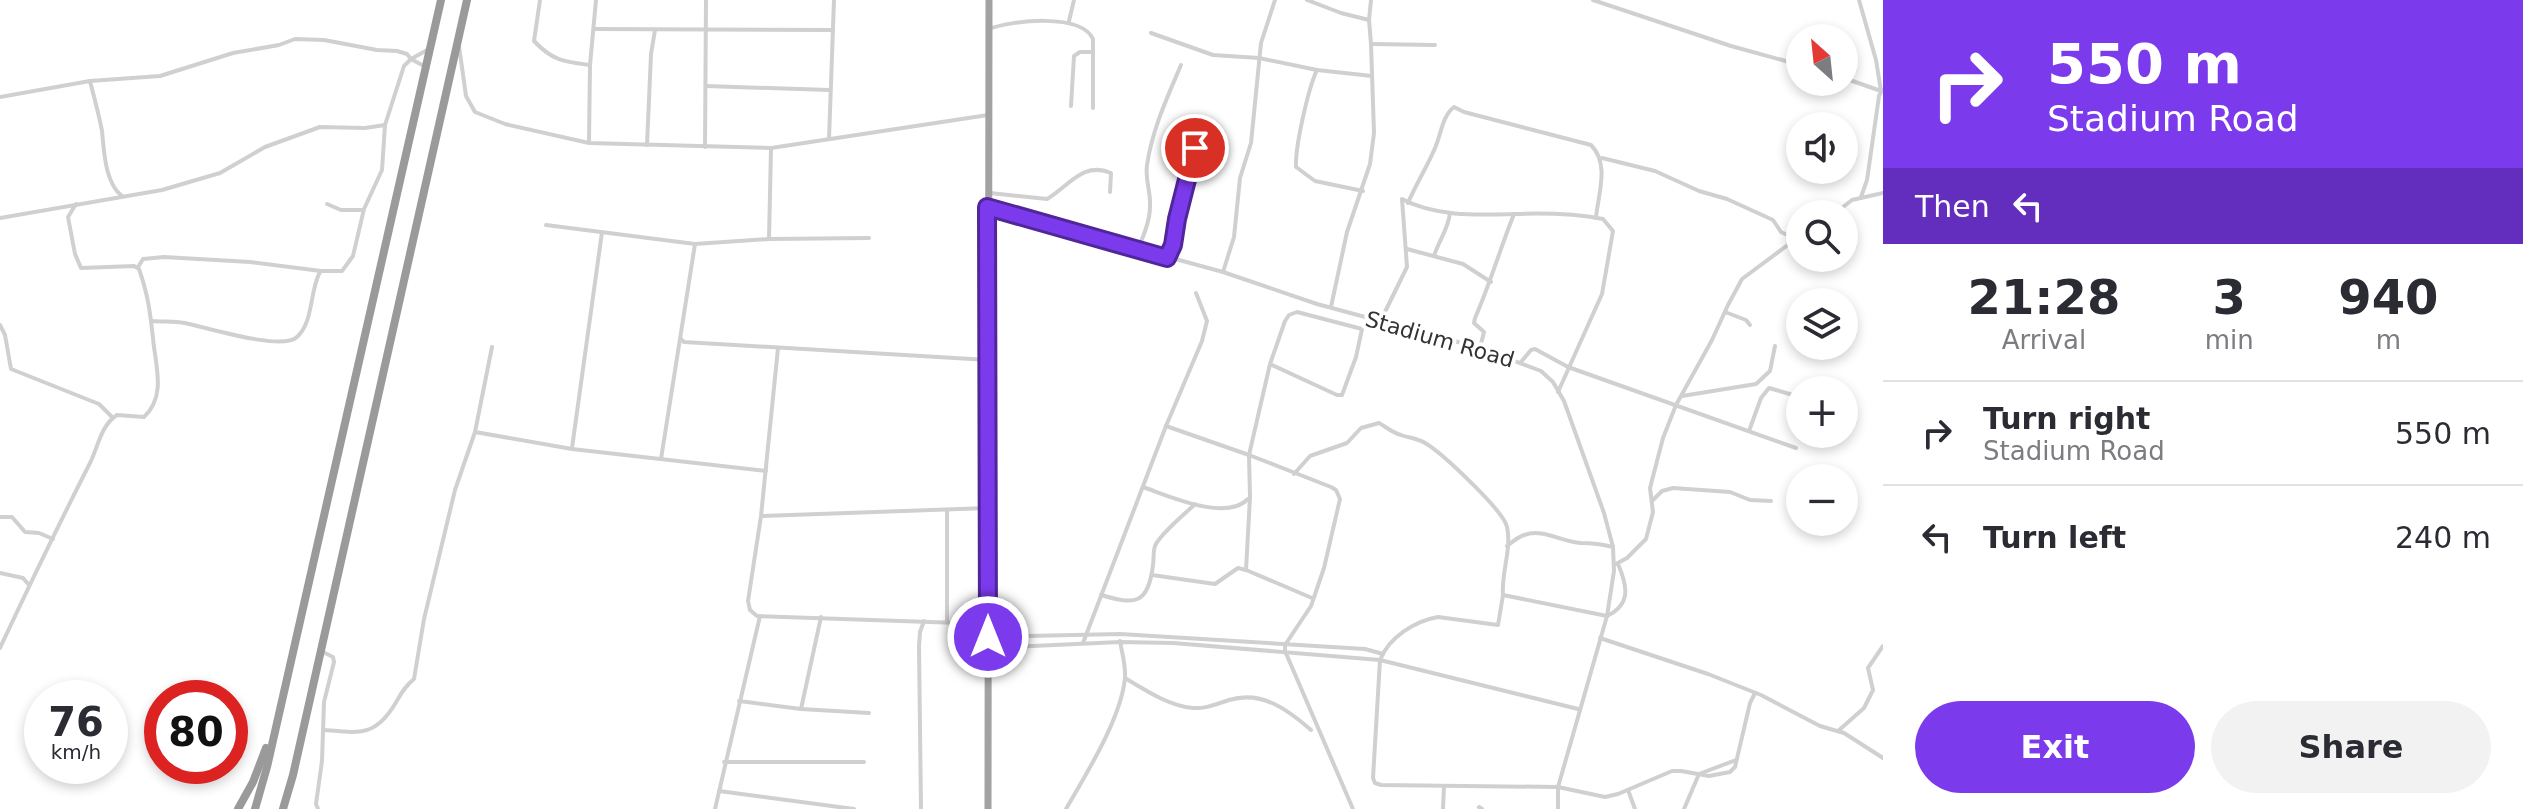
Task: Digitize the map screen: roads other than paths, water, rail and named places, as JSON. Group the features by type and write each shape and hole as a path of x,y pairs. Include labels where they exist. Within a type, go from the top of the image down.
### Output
{"highway":[{"path":"255,809 441,0"},
{"path":"283,809 467,0"},
{"path":"988,809 989,0"},
{"path":"238,809 253,782 276,725"},
{"path":"289,809 293,775"}],"street":[{"path":"540,0 534,41 547,55 561,61 590,65"},
{"path":"589,143 590,65 596,0"},
{"path":"705,147 706,0"},
{"path":"829,139 834,0"},
{"path":"1069,21 1074,0"},
{"path":"1223,272 1234,237 1240,178 1251,143 1259,58 1275,0"},
{"path":"1307,0 1369,20"},
{"path":"1331,308 1347,232 1370,164 1374,133 1369,20 1371,0"},
{"path":"1593,0 1786,61"},
{"path":"1859,0 1882,90 1867,180 1861,197"},
{"path":"989,29 1013,22 1069,21 1092,34 1093,108"},
{"path":"595,29 833,30"},
{"path":"647,145 655,30"},
{"path":"1151,33 1213,55 1259,58 1317,70 1372,76"},
{"path":"0,97 90,81 160,76 233,53 295,39 397,51 426,67"},
{"path":"458,41 466,96 475,112 505,124 589,143 771,148 988,115"},
{"path":"1371,44 1435,45"},
{"path":"0,648 93,457 104,428 117,415 144,417 152,405 159,374 150,305 138,267 143,259 164,257 250,262 342,271 353,256 364,209 382,170 385,125 404,66 430,49"},
{"path":"1071,106 1074,56 1080,52 1093,52"},
{"path":"1137,250 1145,232 1150,203 1147,162 1158,119 1181,65"},
{"path":"1317,70 1307,97 1295,155 1296,167 1315,181 1363,191"},
{"path":"90,81 104,155 115,189 122,196"},
{"path":"1858,82 1882,90"},
{"path":"706,86 829,90"},
{"path":"1408,203 1453,107 1591,145 1601,158 1602,169 1596,218"},
{"path":"0,218 162,190 220,173 265,147 320,127 385,125"},
{"path":"1167,258 1173,245 1197,134"},
{"path":"769,239 771,148"},
{"path":"1601,158 1655,171 1699,191 1727,199 1773,220 1781,232 1786,233"},
{"path":"988,193 1047,199 1081,173 1094,169 1111,173 1110,192"},
{"path":"1852,200 1883,193"},
{"path":"1381,320 1406,270 1402,199 1432,211 1450,213 1603,219 1611,227 1612,244 1602,294 1558,392"},
{"path":"76,204 68,217 81,268 138,267"},
{"path":"327,204 341,210 364,209"},
{"name":"Stadium Road","path":"987,207 1223,272 1331,308 1480,348 1541,371 1553,382 1574,429 1609,529 1616,564 1607,616 1558,787 1558,809"},
{"path":"1434,256 1448,228 1450,213"},
{"path":"1480,348 1484,332 1474,323 1514,214"},
{"path":"546,225 695,244 769,239 869,238"},
{"path":"572,449 602,232"},
{"path":"661,459 682,342 695,244"},
{"path":"1503,595 1607,616 1620,608 1626,583 1616,564 1627,558 1646,539 1653,512 1652,478 1676,405 1742,279 1786,246"},
{"path":"1407,249 1469,266 1491,282"},
{"path":"152,321 222,330 246,339 290,342 299,336 321,271"},
{"path":"1083,643 1202,341 1207,321 1196,293"},
{"path":"1246,570 1249,455 1270,364 1285,321 1297,312 1361,327 1356,357 1342,395 1301,380 1270,364"},
{"path":"1725,312 1746,320 1750,325"},
{"path":"0,325 5,335 11,369 99,404 112,417"},
{"path":"682,342 988,360"},
{"path":"1682,396 1756,384 1771,367 1775,346"},
{"path":"324,730 359,733 375,727 389,714 405,686 414,679 424,619 455,490 475,432 492,347"},
{"path":"778,348 761,516 748,601 753,613 760,616 988,624"},
{"path":"1521,362 1534,349 1568,367 1786,444"},
{"path":"1763,379 1769,388 1786,393"},
{"path":"1749,431 1761,398 1769,388"},
{"path":"1294,474 1310,456 1347,443 1361,428 1379,423 1399,435 1425,443 1467,479 1506,522 1507,546 1498,625 1438,617 1429,619 1404,632 1381,657 1375,783 1558,787 1605,797 1672,771 1709,776 1725,774 1735,767 1755,693"},
{"path":"1166,426 1336,490 1340,499 1324,568 1311,606 1285,648"},
{"path":"475,432 572,449 766,471"},
{"path":"1143,487 1195,504 1234,508 1250,497"},
{"path":"1653,500 1662,491 1673,488 1730,492 1750,500 1771,501"},
{"path":"1101,595 1125,602 1145,594 1152,575 1155,546 1195,504"},
{"path":"761,516 988,508"},
{"path":"947,510 947,622"},
{"path":"0,517 12,517 25,532 39,533 53,539"},
{"path":"1507,546 1522,536 1544,533 1579,543 1593,542 1613,547"},
{"path":"1152,575 1215,584 1238,568 1312,598"},
{"path":"0,573 23,578 29,585"},
{"path":"715,809 760,616"},
{"path":"801,709 821,617"},
{"path":"921,809 919,646 924,621"},
{"path":"1066,809 1100,751 1112,721 1125,678 1120,634"},
{"path":"988,637 1120,634 1381,657 1579,710"},
{"path":"1600,638 1755,693 1820,726 1838,731 1883,758"},
{"path":"988,648 1120,642 1365,649 1381,657"},
{"path":"1838,731 1864,708 1873,690 1868,668 1883,646"},
{"path":"1285,648 1353,809"},
{"path":"318,809 324,702 334,662 333,657 320,651"},
{"path":"1125,678 1176,705 1193,708 1212,707 1248,697 1270,702 1289,711 1311,730"},
{"path":"739,701 869,713"},
{"path":"1684,809 1699,774 1736,760"},
{"path":"724,762 864,762"},
{"path":"1443,809 1444,786"},
{"path":"1628,790 1635,809"},
{"path":"719,791 854,809"}]}
